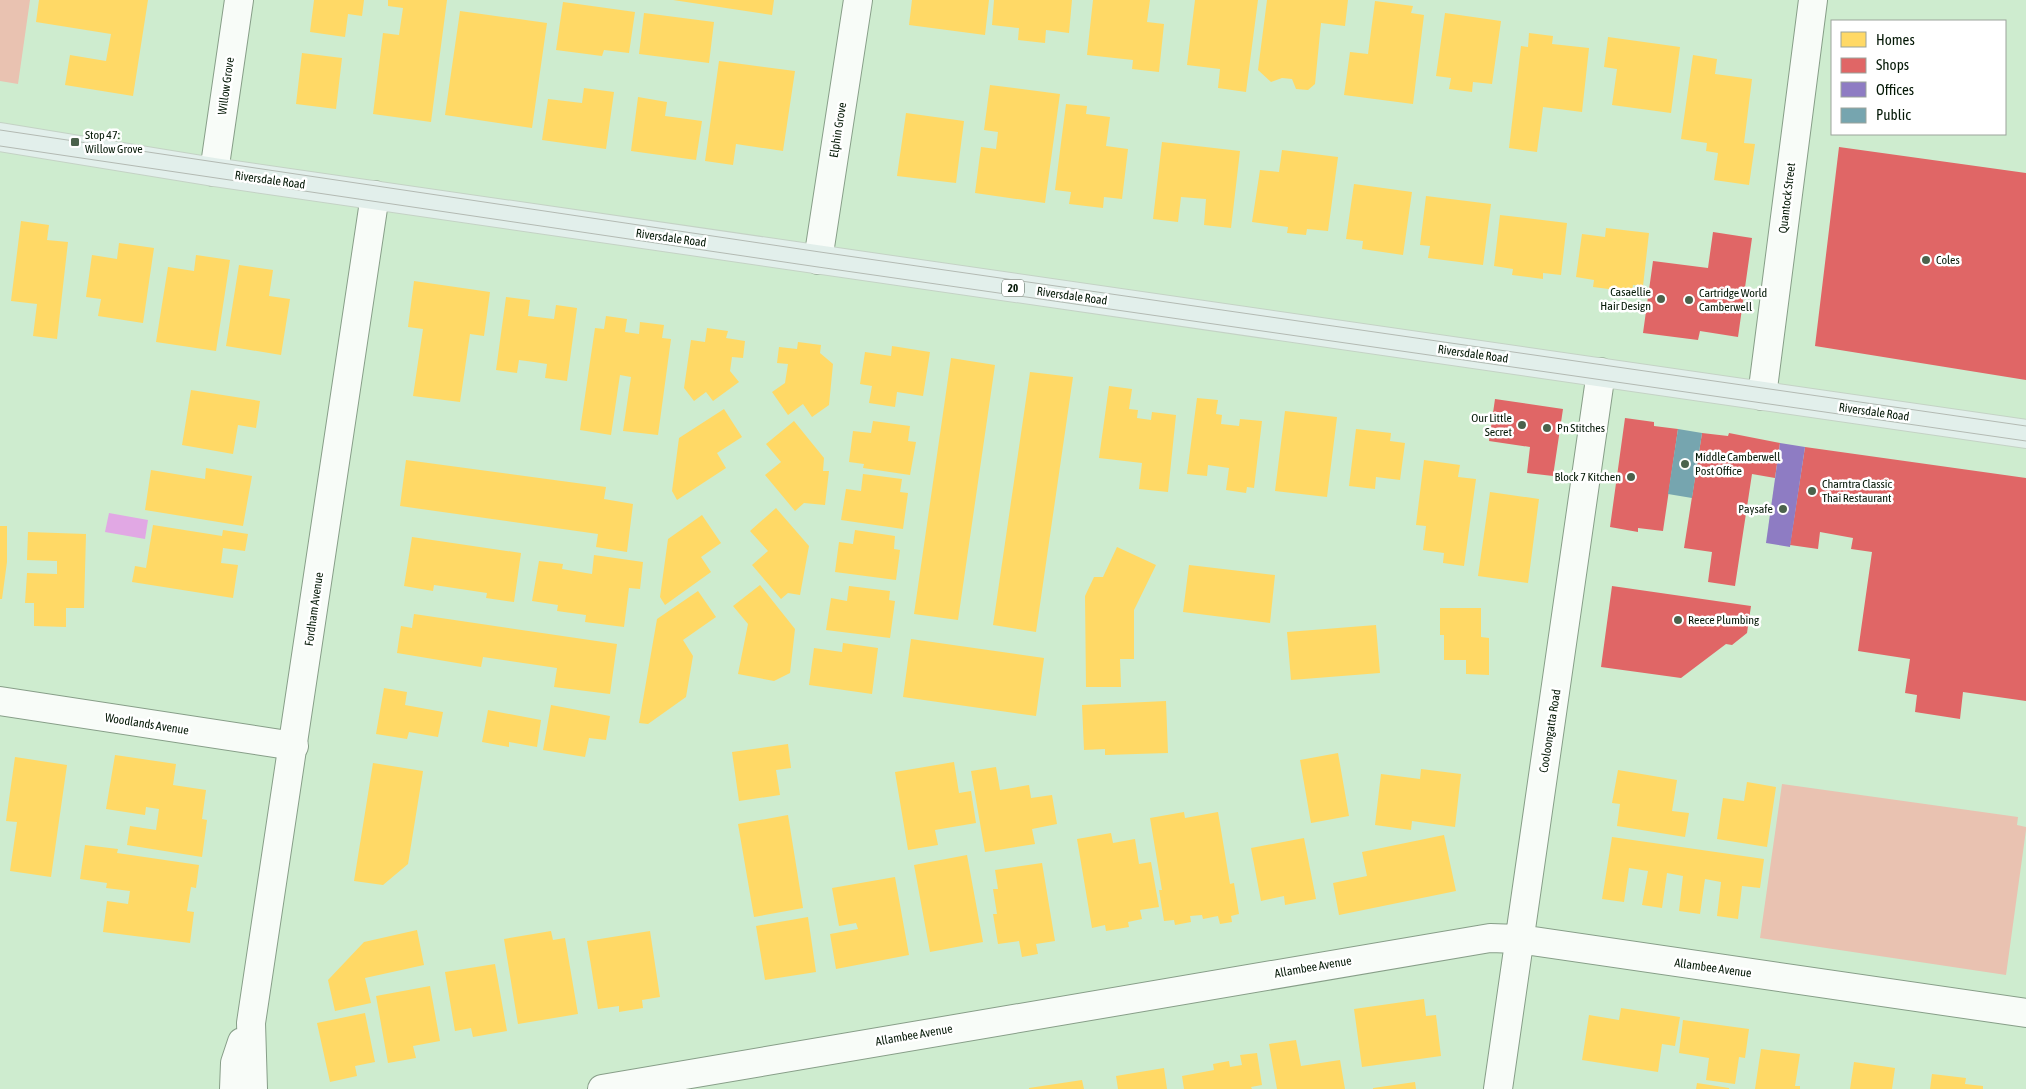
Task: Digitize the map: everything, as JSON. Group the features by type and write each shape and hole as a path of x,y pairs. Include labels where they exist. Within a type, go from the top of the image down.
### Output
{"main road":[{"name":"Riversdale Road","path":"0,137 214,172 2026,434"}],"street":[{"name":"Willow Grove","path":"214,172 238,0"},
{"name":"Elphin Grove","path":"818,260 858,0"},
{"name":"Quantock Street","path":"1762,396 1807,1"},
{"name":"Fordham Avenue","path":"254,1089 251,1022 294,746 375,195"},
{"name":"Cooloongatta Road","path":"1498,1089 1601,372"},
{"name":"Woodlands Avenue","path":"0,701 294,746"},
{"name":"Allambee Avenue","path":"602,1089 1450,943 1490,938 1519,939 2026,1013"},
{"name":"Fordham Avenue","path":"234,1089 235,1062 251,1022"}],"shaded area":[{"path":"0,0 30,0 18,84 0,81"},
{"path":"109,513 148,520 145,539 105,532"},
{"path":"1782,784 2018,817 2017,825 2026,827 2026,830 2006,975 1760,938"}],"building: Homes":[{"path":"39,0 148,0 133,96 65,85 70,55 106,61 111,34 36,22"},
{"path":"314,0 364,0 362,16 348,14 345,37 310,32"},
{"path":"388,0 447,0 431,122 373,114 383,33 399,35 403,8 388,6"},
{"path":"673,0 774,0 772,15"},
{"path":"912,0 989,0 985,35 909,25"},
{"path":"994,0 1072,0 1069,33 1046,30 1045,43 1018,40 1019,28 992,25"},
{"path":"1093,0 1150,0 1147,22 1164,24 1159,72 1132,69 1133,60 1087,55"},
{"path":"1195,0 1258,0 1246,92 1218,88 1220,69 1187,65"},
{"path":"1267,0 1348,0 1345,26 1321,23 1315,84 1308,90 1296,89 1292,79 1282,78 1271,82 1258,70"},
{"path":"1375,1 1413,6 1411,13 1424,15 1413,104 1344,95 1350,52 1368,54"},
{"path":"563,2 635,12 629,53 604,50 602,56 556,50"},
{"path":"460,11 547,23 532,128 445,115"},
{"path":"644,13 714,22 709,63 639,54"},
{"path":"1445,13 1501,21 1492,84 1473,82 1472,92 1449,89 1451,78 1436,76"},
{"path":"1529,33 1553,36 1552,44 1589,48 1582,112 1543,107 1537,152 1509,148 1521,46 1528,47"},
{"path":"1608,37 1680,47 1671,113 1612,105 1617,69 1604,67"},
{"path":"302,53 342,58 336,109 296,104"},
{"path":"1693,55 1717,59 1715,74 1752,79 1744,143 1755,144 1749,185 1714,180 1718,153 1706,151 1707,143 1681,139"},
{"path":"719,61 795,71 783,151 736,144 733,165 705,161"},
{"path":"990,85 1060,94 1045,203 975,193 981,147 996,149 998,132 984,130"},
{"path":"584,88 614,92 606,149 542,140 548,99 582,103"},
{"path":"638,97 667,102 665,116 702,121 696,160 631,151"},
{"path":"1066,104 1087,106 1086,114 1110,117 1106,146 1128,149 1122,199 1104,197 1103,208 1069,204 1071,192 1055,190"},
{"path":"906,113 964,121 956,183 897,176"},
{"path":"1162,142 1240,151 1231,228 1204,225 1206,199 1181,197 1178,222 1153,219"},
{"path":"1282,150 1338,157 1328,231 1307,229 1306,235 1287,233 1288,227 1252,222 1260,170 1279,172"},
{"path":"1354,184 1412,192 1403,255 1362,249 1363,241 1346,239"},
{"path":"1426,196 1491,204 1483,265 1428,258 1430,246 1420,245"},
{"path":"1500,215 1567,223 1561,275 1543,273 1543,279 1512,275 1513,269 1494,266"},
{"path":"21,221 49,225 47,240 68,242 57,339 33,336 37,304 11,301"},
{"path":"1606,228 1649,233 1643,286 1633,285 1632,292 1593,287 1594,280 1576,277 1582,234 1605,237"},
{"path":"119,243 154,248 143,323 98,316 101,299 86,297 92,255 117,259"},
{"path":"196,255 230,260 216,351 156,342 168,267 194,271"},
{"path":"239,265 273,270 269,296 290,299 281,355 226,346"},
{"path":"414,281 490,292 484,336 470,334 460,402 413,396 423,329 408,327"},
{"path":"506,297 530,300 528,316 554,319 556,305 577,308 567,381 545,378 547,364 519,360 517,373 496,370"},
{"path":"606,316 627,319 625,332 639,334 640,322 664,325 662,338 671,339 658,435 623,431 631,377 620,375 611,435 580,430 595,328 604,329"},
{"path":"707,328 728,331 726,338 745,341 743,358 732,357 730,371 739,382 713,401 706,392 694,401 684,388 691,340 705,342"},
{"path":"798,342 821,345 820,353 833,364 829,405 812,417 803,404 788,415 772,392 785,383 788,364 777,363 779,347 797,349"},
{"path":"892,346 930,352 923,396 897,392 895,407 869,403 872,386 860,384 865,352 891,356"},
{"path":"951,358 995,365 958,620 914,614"},
{"path":"1030,372 1073,377 1036,632 993,625"},
{"path":"1109,386 1132,389 1129,409 1138,410 1137,418 1151,420 1152,412 1176,415 1168,492 1139,489 1142,463 1099,458"},
{"path":"191,390 260,401 256,428 238,425 233,454 182,445"},
{"path":"1197,398 1218,400 1216,414 1222,415 1221,424 1239,426 1240,419 1262,421 1254,488 1247,487 1246,493 1226,490 1229,468 1208,465 1207,476 1187,474"},
{"path":"724,409 742,437 717,453 726,468 677,500 672,491 679,438"},
{"path":"1285,411 1337,417 1327,497 1275,491"},
{"path":"794,421 824,458 823,471 829,471 825,505 804,503 795,511 765,475 781,462 766,444"},
{"path":"873,421 910,426 908,441 916,442 910,475 863,468 864,464 849,462 853,431 871,433"},
{"path":"1356,429 1391,433 1390,441 1405,443 1400,480 1376,477 1375,489 1349,486"},
{"path":"406,460 606,487 604,499 633,504 627,552 596,547 598,534 400,506"},
{"path":"1424,460 1460,465 1458,477 1476,479 1464,566 1443,563 1444,553 1423,550 1426,526 1416,525"},
{"path":"206,468 252,476 243,526 145,510 151,470 205,479"},
{"path":"863,474 902,479 900,492 908,493 903,529 841,520 846,489 861,491"},
{"path":"1490,492 1539,499 1528,583 1478,576"},
{"path":"776,508 809,546 800,595 788,593 781,599 752,565 768,551 750,531"},
{"path":"702,515 721,543 701,557 711,572 665,605 660,597 668,539"},
{"path":"153,525 222,536 223,530 248,534 245,551 223,548 221,563 238,565 233,598 132,582 135,566 146,568"},
{"path":"0,526 7,526 7,562 2,599 0,599"},
{"path":"855,530 895,536 894,549 900,550 896,580 835,572 839,542 853,544"},
{"path":"28,532 86,534 84,608 66,608 66,627 34,626 34,603 25,603 27,573 57,574 57,561 27,560"},
{"path":"412,537 521,553 514,602 486,598 487,593 434,585 433,591 404,586"},
{"path":"1117,547 1156,565 1134,610 1134,659 1120,659 1121,687 1086,687 1085,596 1094,577 1103,577"},
{"path":"594,555 643,562 640,589 629,588 624,627 585,622 586,615 557,611 558,605 532,601 539,561 563,564 562,569 592,574"},
{"path":"1189,565 1275,575 1270,623 1183,612"},
{"path":"760,585 795,629 790,673 774,681 738,674 748,624 733,606"},
{"path":"849,586 890,591 889,600 895,601 890,638 826,630 831,598 847,601"},
{"path":"698,591 716,617 683,640 693,656 686,697 648,724 639,723 657,619"},
{"path":"1440,608 1481,608 1481,637 1489,638 1489,675 1466,674 1466,660 1444,660 1444,635 1440,635"},
{"path":"414,614 617,644 610,694 554,687 557,668 483,657 481,667 397,653 401,626 412,628"},
{"path":"1376,625 1380,673 1291,680 1287,632"},
{"path":"911,639 1044,658 1036,716 903,697"},
{"path":"843,643 878,648 872,694 809,685 814,648 842,652"},
{"path":"384,688 407,692 405,705 443,712 438,737 409,732 407,739 376,734"},
{"path":"1166,701 1168,753 1105,755 1105,749 1084,750 1082,705"},
{"path":"551,705 610,716 606,740 589,738 585,757 543,750"},
{"path":"488,710 541,720 537,747 509,742 509,747 482,742"},
{"path":"788,744 791,768 776,770 780,795 739,801 732,752"},
{"path":"1338,753 1349,816 1311,823 1300,760"},
{"path":"115,755 176,764 173,785 206,790 202,819 207,820 202,857 127,845 130,826 156,830 159,809 146,807 145,815 106,809"},
{"path":"15,757 67,765 51,877 10,871 17,822 6,821"},
{"path":"954,762 959,793 971,791 976,823 935,830 938,845 908,850 895,772"},
{"path":"373,763 423,771 408,864 383,885 354,881"},
{"path":"996,767 1000,790 1029,785 1031,798 1052,795 1057,824 1032,829 1035,844 985,852 971,771"},
{"path":"1421,769 1461,774 1455,827 1412,821 1411,830 1375,825 1381,774 1420,779"},
{"path":"1618,770 1677,780 1672,811 1689,813 1685,837 1617,826 1620,804 1612,803"},
{"path":"1747,782 1776,787 1767,847 1717,839 1723,798 1744,801"},
{"path":"1184,812 1185,818 1218,812 1230,884 1234,883 1239,914 1231,916 1232,922 1220,924 1218,916 1203,919 1202,915 1190,916 1191,922 1175,925 1174,920 1164,921 1159,890 1162,890 1150,818"},
{"path":"788,815 803,908 754,917 738,824"},
{"path":"1111,833 1113,843 1135,839 1139,864 1151,862 1159,907 1140,910 1142,919 1128,922 1129,927 1106,931 1105,925 1092,928 1077,839"},
{"path":"1444,835 1456,891 1339,915 1333,883 1367,876 1362,852"},
{"path":"1612,837 1764,859 1760,888 1742,886 1738,919 1717,916 1721,882 1705,879 1700,914 1679,911 1683,876 1667,873 1662,908 1642,905 1648,871 1629,868 1624,902 1602,899"},
{"path":"1304,838 1316,899 1285,905 1284,896 1261,901 1251,848"},
{"path":"85,845 118,849 117,853 199,865 196,888 191,887 187,911 194,912 190,943 103,932 107,901 128,904 130,891 106,888 107,883 80,879"},
{"path":"967,855 983,942 930,952 914,865"},
{"path":"1042,863 1055,941 1036,944 1038,954 1022,957 1019,941 998,944 993,914 997,914 993,889 998,889 995,870"},
{"path":"895,877 909,955 836,969 830,934 858,929 856,923 839,926 832,888"},
{"path":"808,917 816,972 765,980 756,926"},
{"path":"417,930 424,965 365,978 371,1003 335,1011 328,980 364,942"},
{"path":"551,931 553,940 565,938 578,1014 518,1024 504,939"},
{"path":"650,931 660,997 642,1000 643,1008 619,1012 619,1006 598,1009 587,941"},
{"path":"495,964 507,1031 473,1037 471,1028 455,1031 445,972"},
{"path":"430,986 440,1041 413,1046 416,1058 388,1063 376,996"},
{"path":"1424,999 1426,1016 1436,1015 1441,1056 1362,1067 1354,1009"},
{"path":"1621,1008 1680,1017 1675,1046 1662,1044 1658,1072 1582,1060 1589,1015 1619,1020"},
{"path":"365,1013 375,1062 355,1066 357,1076 330,1082 317,1023"},
{"path":"1683,1020 1749,1029 1745,1058 1739,1057 1735,1084 1706,1080 1709,1058 1679,1053"},
{"path":"1296,1040 1301,1066 1340,1060 1345,1089 1277,1089 1269,1044"},
{"path":"1761,1049 1800,1054 1795,1086 1800,1086 1800,1089 1755,1089"},
{"path":"1257,1053 1262,1085 1251,1087 1252,1089 1184,1089 1182,1076 1214,1070 1213,1064 1229,1061 1230,1067 1242,1065 1240,1055"},
{"path":"1854,1062 1895,1068 1892,1089 1850,1089"},
{"path":"1164,1068 1167,1089 1118,1089 1116,1076"},
{"path":"1932,1074 1966,1078 1965,1084 1983,1086 1983,1089 1930,1089"},
{"path":"1082,1080 1084,1089 1029,1089 1029,1088"},
{"path":"1415,1082 1416,1089 1373,1089 1373,1088"},
{"path":"1697,1083 1729,1088 1729,1089 1696,1089"}],"building: Shops":[{"name":"Coles","path":"1839,147 2026,173 2026,380 1815,346"},
{"path":"1713,232 1752,238 1738,337 1700,331 1698,340 1643,333 1653,261 1708,268"},
{"path":"1495,399 1563,409 1553,476 1527,473 1530,447 1489,441"},
{"path":"1625,418 1654,422 1654,426 1678,429 1663,531 1638,528 1638,532 1610,527"},
{"path":"1702,433 1728,436 1729,433 1780,443 1775,478 1752,474 1735,586 1708,582 1712,552 1684,548"},
{"path":"1805,447 2026,478 2026,701 1963,692 1960,719 1915,712 1917,695 1905,693 1910,659 1858,651 1872,552 1851,549 1853,538 1820,532 1818,549 1790,545"},
{"name":"Reece Plumbing","path":"1612,586 1751,606 1747,633 1732,645 1726,644 1681,678 1601,667"}],"building: Offices":[{"name":"Paysafe","path":"1780,443 1805,447 1790,547 1766,543"}],"building: Public":[{"name":"Middle Camberwell Post Office","path":"1678,429 1702,433 1692,498 1668,494"}],"tram line":[{"path":"0,130 820,252 2026,426"},
{"path":"0,146 818,267 2026,441"}],"place":[{"name":"Stop 47: Willow Grove","path":"75,142"},
{"name":"Coles","path":"1926,260"},
{"name":"Casaellie Hair Design","path":"1661,299"},
{"name":"Cartridge World Camberwell","path":"1689,300"},
{"name":"Our Little Secret","path":"1522,425"},
{"name":"Pn Stitches","path":"1547,428"},
{"name":"Middle Camberwell Post Office","path":"1685,464"},
{"name":"Block 7 Kitchen","path":"1631,477"},
{"name":"Charntra Classic Thai Restaurant","path":"1812,491"},
{"name":"Paysafe","path":"1783,509"},
{"name":"Reece Plumbing","path":"1678,620"}]}
